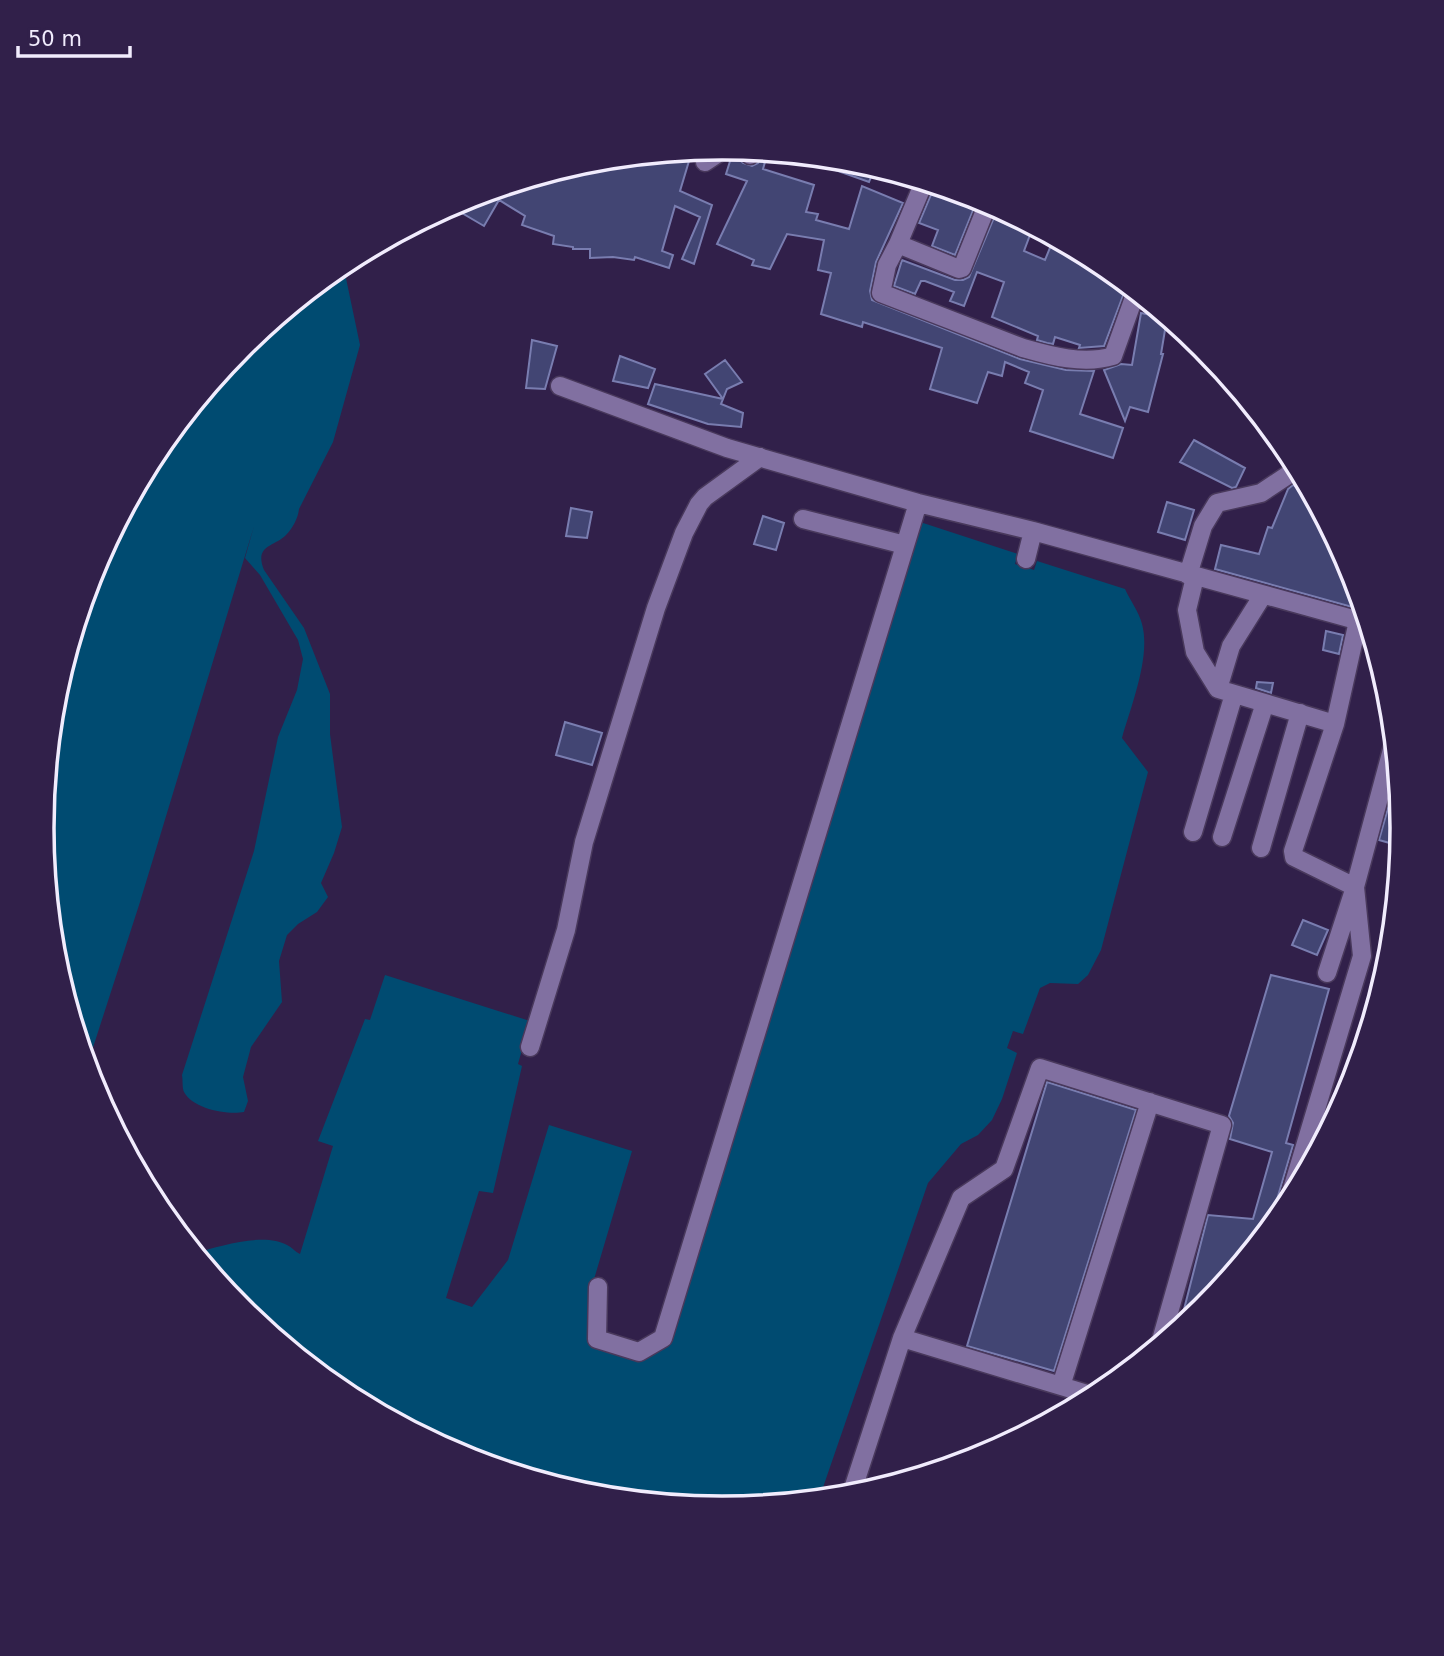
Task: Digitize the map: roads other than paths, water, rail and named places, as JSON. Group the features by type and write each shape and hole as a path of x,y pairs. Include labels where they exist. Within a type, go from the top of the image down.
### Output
{"street":[{"path":"920,191 887,265 881,293 1044,354 1088,360 1113,356 1133,301"},
{"path":"898,244 959,269 975,240 984,214"},
{"path":"560,386 727,448 918,503 1033,531 1356,620"},
{"path":"530,1047 566,930 588,829 656,608 684,533 705,497 760,457"},
{"path":"1288,475 1261,493 1217,503 1212,508 1203,526 1191,576 1187,610 1195,652 1226,691 1335,724"},
{"path":"598,1287 597,1339 639,1352 663,1338 918,503"},
{"path":"803,519 905,545"},
{"path":"1026,559 1033,531"},
{"path":"1193,832 1226,691 1231,646 1263,595"},
{"path":"1354,887 1302,863 1294,857 1293,851 1335,724 1360,633"},
{"path":"1222,837 1265,703"},
{"path":"1261,848 1300,713"},
{"path":"1327,973 1387,769"},
{"path":"1300,1161 1362,956 1354,887"},
{"path":"855,1482 902,1338 961,1198 1004,1169 1040,1068 1222,1125 1165,1327"},
{"path":"1061,1387 1150,1102"},
{"path":"902,1338 1079,1392"}],"water":[{"path":"346,277 360,345 333,442 293,526 286,535 263,551 262,556 264,570 304,628 330,694 330,734 342,827 321,883 328,897 317,912 287,935 279,961 282,1002 251,1047 243,1077 248,1101 244,1112 229,1113 195,1103 183,1090 182,1075 254,851 278,737 297,690 303,659 298,640 260,575 245,558 254,526 92,1049 67,958 60,915 54,828 60,741 67,698 90,613 123,533 144,494 192,421 250,356 315,298"},
{"path":"917,521 1018,554 1015,564 1034,570 1037,561 1125,589 1142,624 1144,651 1139,681 1122,738 1148,772 1101,950 1088,975 1078,984 1050,983 1040,988 1023,1034 1013,1031 1007,1048 1017,1053 992,1120 978,1135 961,1144 928,1183 823,1488 722,1496 635,1490 549,1473 466,1445 388,1406 315,1358 250,1300 205,1250 242,1242 267,1240 278,1241 300,1254 333,1146 318,1141 365,1019 370,1020 385,975 530,1021 518,1064 522,1066 493,1193 479,1191 446,1298 472,1307 508,1260 549,1125 632,1151 592,1286 593,1343 641,1359 669,1342"}]}
